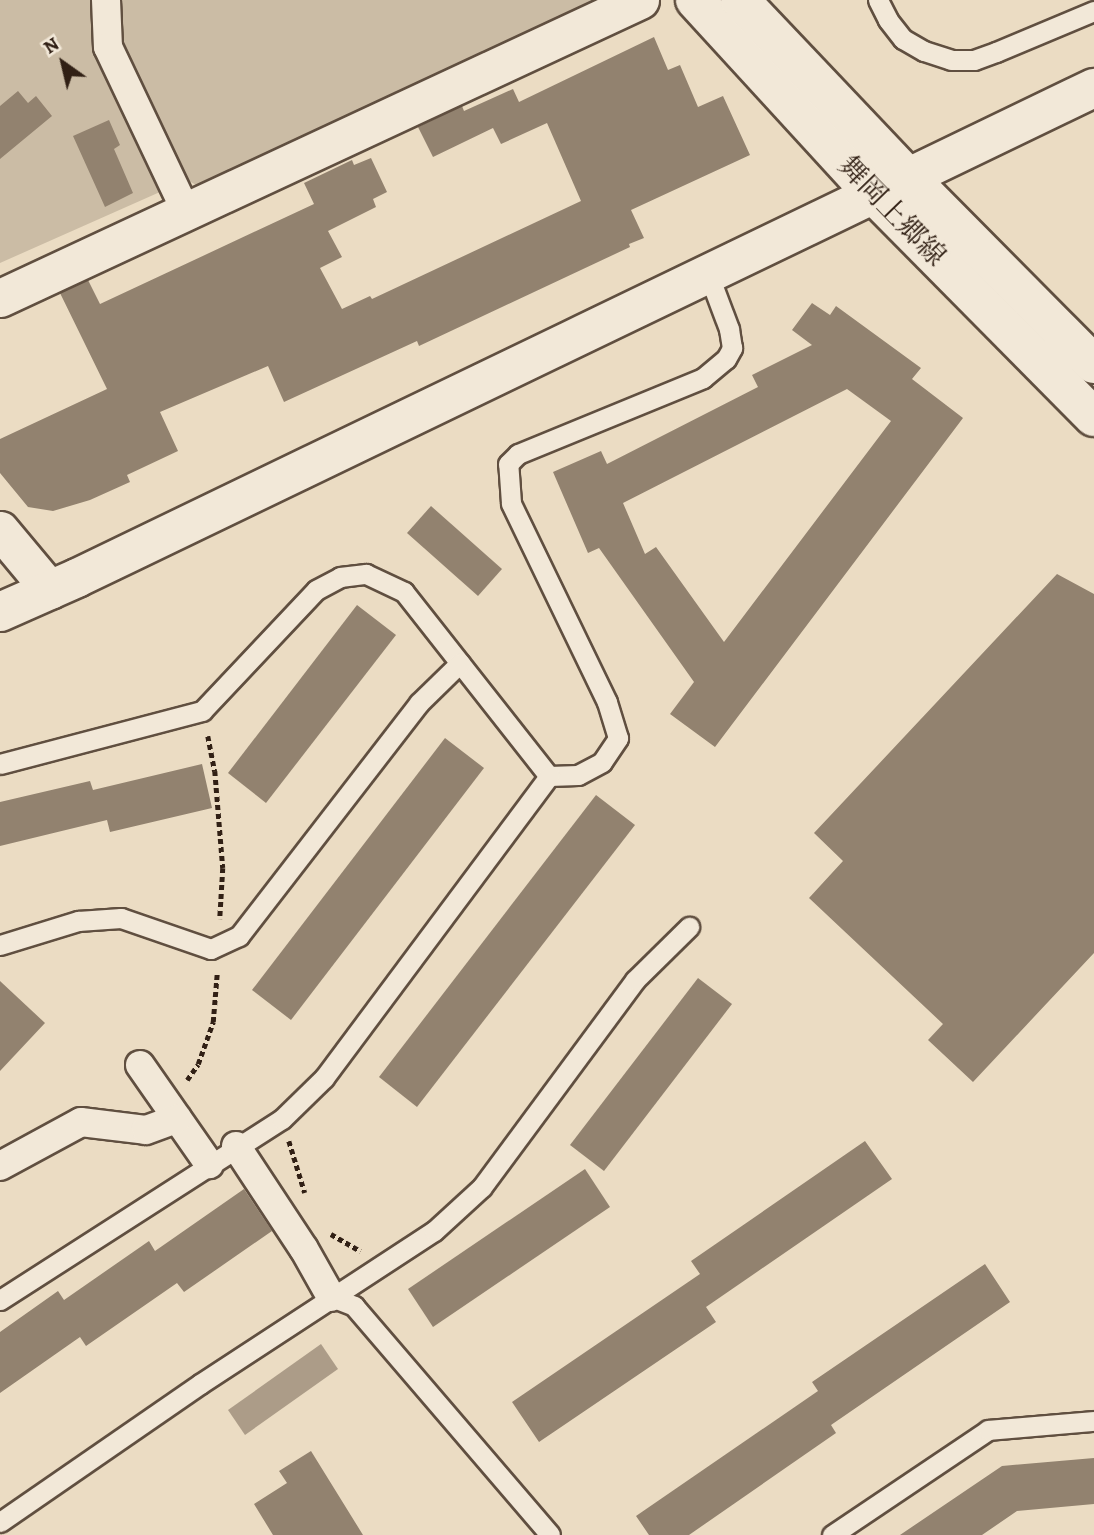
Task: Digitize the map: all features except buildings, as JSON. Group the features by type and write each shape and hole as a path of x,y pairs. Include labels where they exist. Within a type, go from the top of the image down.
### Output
{"street":[{"path":"106,0 108,47 186,211"},
{"path":"0,299 640,0"},
{"name":"舞岡上郷線","path":"695,0 872,193 1094,416"},
{"name":"舞岡上郷線","path":"740,0 909,178 1094,364"},
{"path":"0,612 1094,88"},
{"path":"0,530 50,590"},
{"path":"140,1065 209,1164"},
{"path":"0,1166 81,1122 146,1130 173,1113"},
{"path":"236,1146 304,1249 331,1297"}],"lane":[{"path":"878,0 888,20 903,39 923,51 951,60 974,60 1094,11"},
{"path":"550,776 578,775 602,762 618,738 607,702 511,503 508,464 518,454 703,378 726,359 732,348 729,329 708,274"},
{"path":"0,764 202,711 316,590 340,578 366,574 404,592 550,776"},
{"path":"0,945 78,921 121,918 211,949 239,936 419,703 460,663"},
{"path":"0,1300 236,1146 282,1119 324,1078 550,776"},
{"path":"0,1522 331,1297 434,1231 482,1187 635,980 689,927"},
{"path":"331,1297 354,1306 550,1535"},
{"path":"832,1535 988,1430 1094,1421"}],"path":[{"path":"173,1113 198,1064 213,1022 219,945 223,868 215,771 202,711"},
{"path":"323,1227 360,1251 395,1258"}],"shaded area":[{"path":"0,0 598,0 200,187 187,180 0,263"},
{"path":"321,1344 338,1369 245,1435 228,1410"}]}
